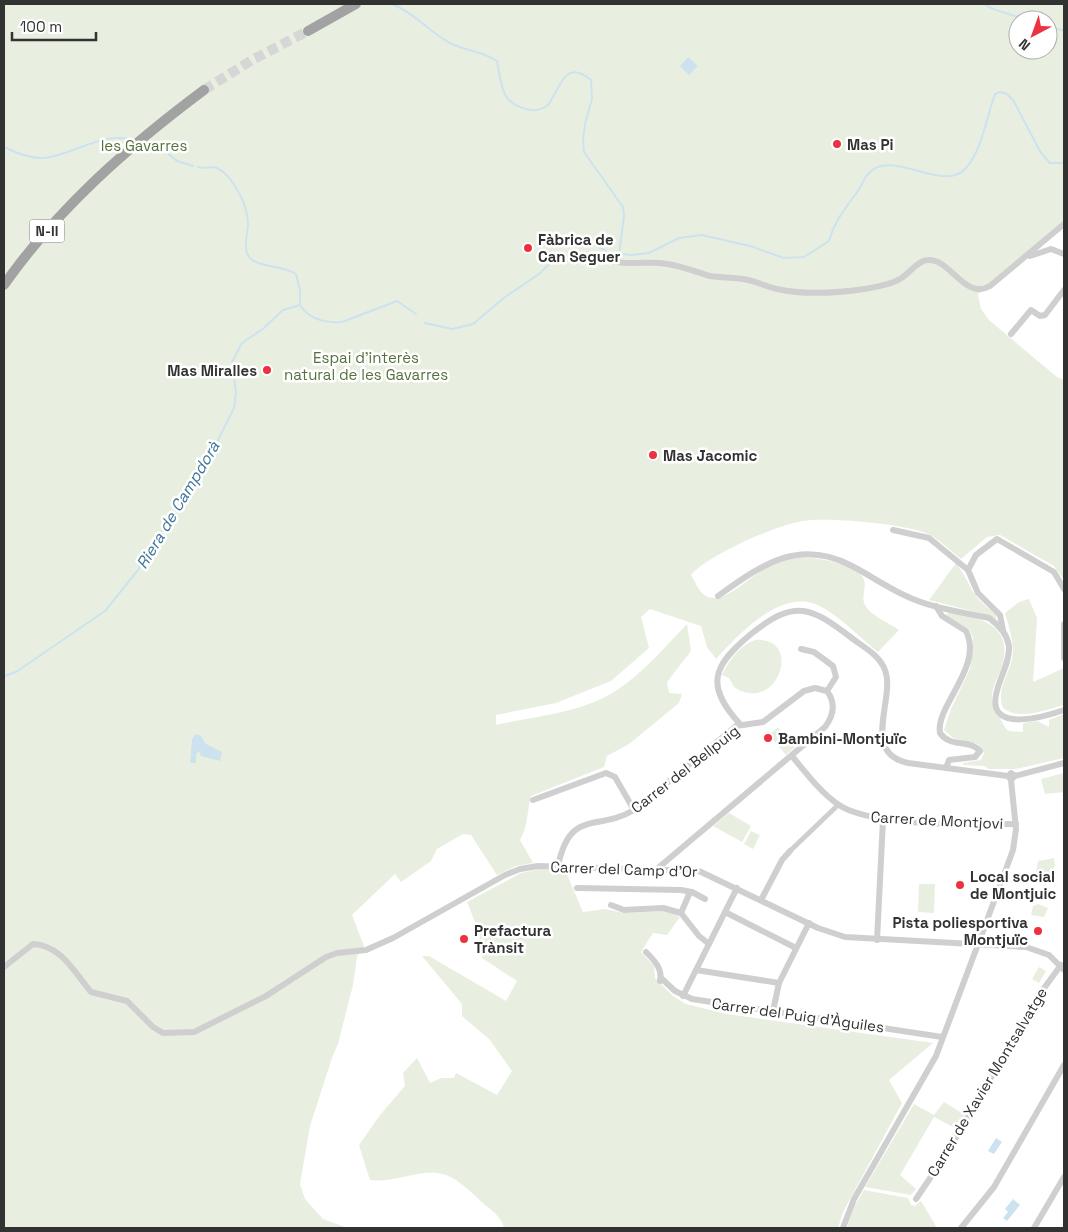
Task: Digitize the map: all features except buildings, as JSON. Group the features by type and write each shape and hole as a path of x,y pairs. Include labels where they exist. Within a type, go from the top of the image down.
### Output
{"highway":[{"path":"308,31 356,4"},
{"name":"N-II","path":"4,285 33,248 94,181 140,139 204,90"}],"street":[{"path":"607,259 616,263 674,265 711,276 740,278 774,289 798,292 860,289 886,284 900,278 925,260 930,259 942,265 972,288 982,290 990,286 1064,224"},
{"path":"1012,267 1042,251 1051,249 1064,254"},
{"path":"1011,334 1031,310 1040,316 1044,315 1064,290"},
{"path":"893,530 929,538 968,570 975,588 982,598 1000,615 1009,646 996,694 996,702 1000,712 1008,718 1026,720 1064,710"},
{"path":"968,570 976,555 997,539 1054,572 1064,588"},
{"path":"718,596 776,559 787,555 818,554 844,562 905,595 936,606 989,618 1003,630"},
{"path":"936,606 942,616 966,631 969,642 965,672 942,719 940,733 949,742 975,747 980,751 975,758 949,760 946,768"},
{"path":"740,724 726,707 717,690 717,676 722,665 740,643 772,618 796,610 821,615 876,656 883,665 887,678 882,730 884,744 893,758 908,763 1011,777 1064,763"},
{"path":"1064,624 1064,658"},
{"path":"658,868 792,756 825,727 831,718 833,707 827,691 836,677 833,666 820,655 801,649"},
{"name":"Carrer del Bellpuig","path":"558,866 567,840 580,825 615,819 634,810 740,724 759,723 768,719 804,691 815,688 827,691"},
{"name":"Carrer de Montjovi","path":"792,756 838,805 856,814 883,820 1016,824"},
{"path":"533,800 606,773 615,777 634,810"},
{"path":"842,1228 854,1199 933,1060 1014,850 1016,824 1011,777"},
{"path":"761,900 782,860 838,805"},
{"path":"877,940 883,820"},
{"name":"Carrer del Camp d'Or","path":"4,967 33,944 42,944 74,968 92,992 127,1001 153,1027 163,1034 194,1032 266,996 326,958 337,953 366,950 397,936 505,875 528,867 558,866 683,868 705,872 809,924 845,937 1033,948 1049,955 1062,968"},
{"path":"577,888 690,892 705,899"},
{"path":"683,996 737,888"},
{"path":"681,912 690,892"},
{"path":"611,905 624,910 663,908 681,912 699,936 709,944"},
{"path":"725,912 796,948"},
{"path":"773,1011 779,983 809,924"},
{"name":"Carrer del Puig d'Àguiles","path":"646,952 658,967 660,980 683,996 942,1037"},
{"name":"Carrer de Xavier Montsalvatge","path":"916,1199 947,1153 1039,995 1062,968"},
{"path":"696,970 779,983"},
{"path":"962,1228 994,1187 1064,1064"},
{"path":"1034,1228 1064,1177"}],"green space":[{"name":"Espai d'interès natural de les Gavarres","path":"4,4 1064,4 1064,221 978,294 981,309 989,320 1057,377 1064,380 1064,580 1054,566 1000,535 987,537 961,559 934,537 920,531 848,521 803,521 776,528 743,542 712,559 691,575 698,588 707,596 721,597 738,588 771,565 780,560 790,558 817,559 839,563 856,571 864,579 863,598 867,609 899,630 878,652 829,611 812,603 799,602 785,604 759,618 716,659 707,647 701,626 650,609 641,617 649,648 611,681 556,703 496,715 496,725 574,709 604,698 636,675 687,624 691,651 667,682 669,693 682,694 679,703 629,744 607,756 604,767 531,796 526,824 520,840 533,863 516,866 497,875 471,835 463,834 437,849 431,861 401,882 395,874 352,915 364,946 357,957 353,985 338,1044 310,1126 300,1184 305,1199 323,1219 348,1228 4,1228"},
{"path":"956,563 977,598 997,616 995,619 987,615 929,600"},
{"path":"1029,599 1037,618 1033,682 1064,668 1064,705 1041,712 1017,714 1003,708 1001,701 1003,684 1013,653 1005,613 1019,602"},
{"path":"950,612 986,622 995,628 1001,636 1004,645 1004,657 995,682 992,701 994,708 1008,731 1023,732 1023,723 1037,721 1049,727 1049,720 1064,714 1064,758 1016,769 989,769 984,766 963,765 963,763 981,760 984,753 978,744 953,738 944,730 951,709 970,669 973,638 969,629 945,615"},
{"path":"755,640 770,642 779,650 781,661 779,673 773,684 763,691 750,693 734,687 729,678 722,675 735,654"},
{"path":"778,727 795,747 786,755 769,735"},
{"path":"1064,773 1064,792 1045,794 1041,779"},
{"path":"729,813 751,826 742,842 713,826"},
{"path":"751,831 760,835 753,849 744,844"},
{"path":"1054,858 1055,866 1043,884 1034,884 1038,861"},
{"path":"540,869 565,870 583,912 605,909 624,913 669,911 680,917 667,935 653,933 641,952 654,966 655,978 673,996 686,1004 727,1014 933,1043 889,1080 902,1103 843,1212 838,1228 504,1228 501,1220 493,1211 460,1183 446,1175 427,1173 389,1180 370,1180 359,1145 380,1115 405,1086 403,1073 417,1058 430,1083 441,1078 454,1078 456,1073 497,1095 512,1071 489,1039 462,1016 462,1004 422,956 429,956 506,1001 517,981 482,958 479,932 467,902 521,873"},
{"path":"981,875 999,875 996,883 980,882"},
{"path":"919,884 935,884 934,913 918,912"},
{"path":"1038,904 1048,908 1044,917 1031,915 1033,906"},
{"path":"1039,967 1046,971 1039,983 1032,979"},
{"path":"944,1102 965,1115 957,1129 934,1117 900,1175 916,1189 911,1195 865,1187 914,1104 934,1115"},
{"path":"864,1190 908,1198 911,1205 915,1206 921,1201 937,1228 847,1228 854,1207"}],"water":[{"path":"688,57 698,66 689,75 680,66"},
{"path":"196,734 201,736 206,744 222,752 220,761 201,756 199,751 196,754 196,763 190,763 192,739"},
{"path":"996,1138 1002,1142 994,1154 988,1151"},
{"path":"1013,1199 1020,1205 1007,1221 1003,1218 1008,1212 1005,1209"}],"waterway":[{"path":"392,4 408,12 435,34 450,43 486,55 497,61 504,93 513,103 520,107 534,110 542,109 548,105 564,78 569,74 575,72 591,80 592,99 585,124 584,152 623,207 624,216 619,254"},
{"path":"984,4 1008,14"},
{"path":"1058,29 1064,30"},
{"path":"612,253 631,255 649,253 679,238 702,235 750,246 784,258 804,257 829,241 843,211 865,178 879,167 891,165 945,176 956,175 966,168 972,161 980,142 995,94 1000,92 1007,94 1013,100 1041,153 1050,163 1064,163"},
{"path":"4,147 28,157 44,158 66,153 99,141 122,138 134,140"},
{"path":"143,143 161,148 177,161 193,166"},
{"path":"198,167 217,168 229,178 239,193 246,209 248,224 246,251 248,255 258,263 296,274 300,290 300,305 308,314 324,321 342,322 397,301 416,314"},
{"path":"567,242 577,239 582,240 606,251"},
{"path":"425,323 452,329 473,324 505,297 539,274 562,252"},
{"name":"Riera de Campdorà","path":"4,676 16,672 105,611 138,570 150,547 183,502 203,470 234,408 236,393 232,362 242,343 264,328 283,310 300,305"}],"tunnel":[{"path":"204,90 252,60 308,31"}],"place":[{"name":"Mas Pi","path":"837,144"},
{"name":"Fàbrica de Can Seguer","path":"528,248"},
{"name":"Mas Miralles","path":"267,370"},
{"name":"Mas Jacomic","path":"653,455"},
{"name":"Bambini-Montjuïc","path":"768,738"},
{"name":"Local social de Montjuic","path":"960,885"},
{"name":"Pista poliesportiva Montjuïc","path":"1038,931"},
{"name":"Prefactura Trànsit","path":"464,939"}],"park label":[{"name":"les Gavarres","path":"144,145"}]}
